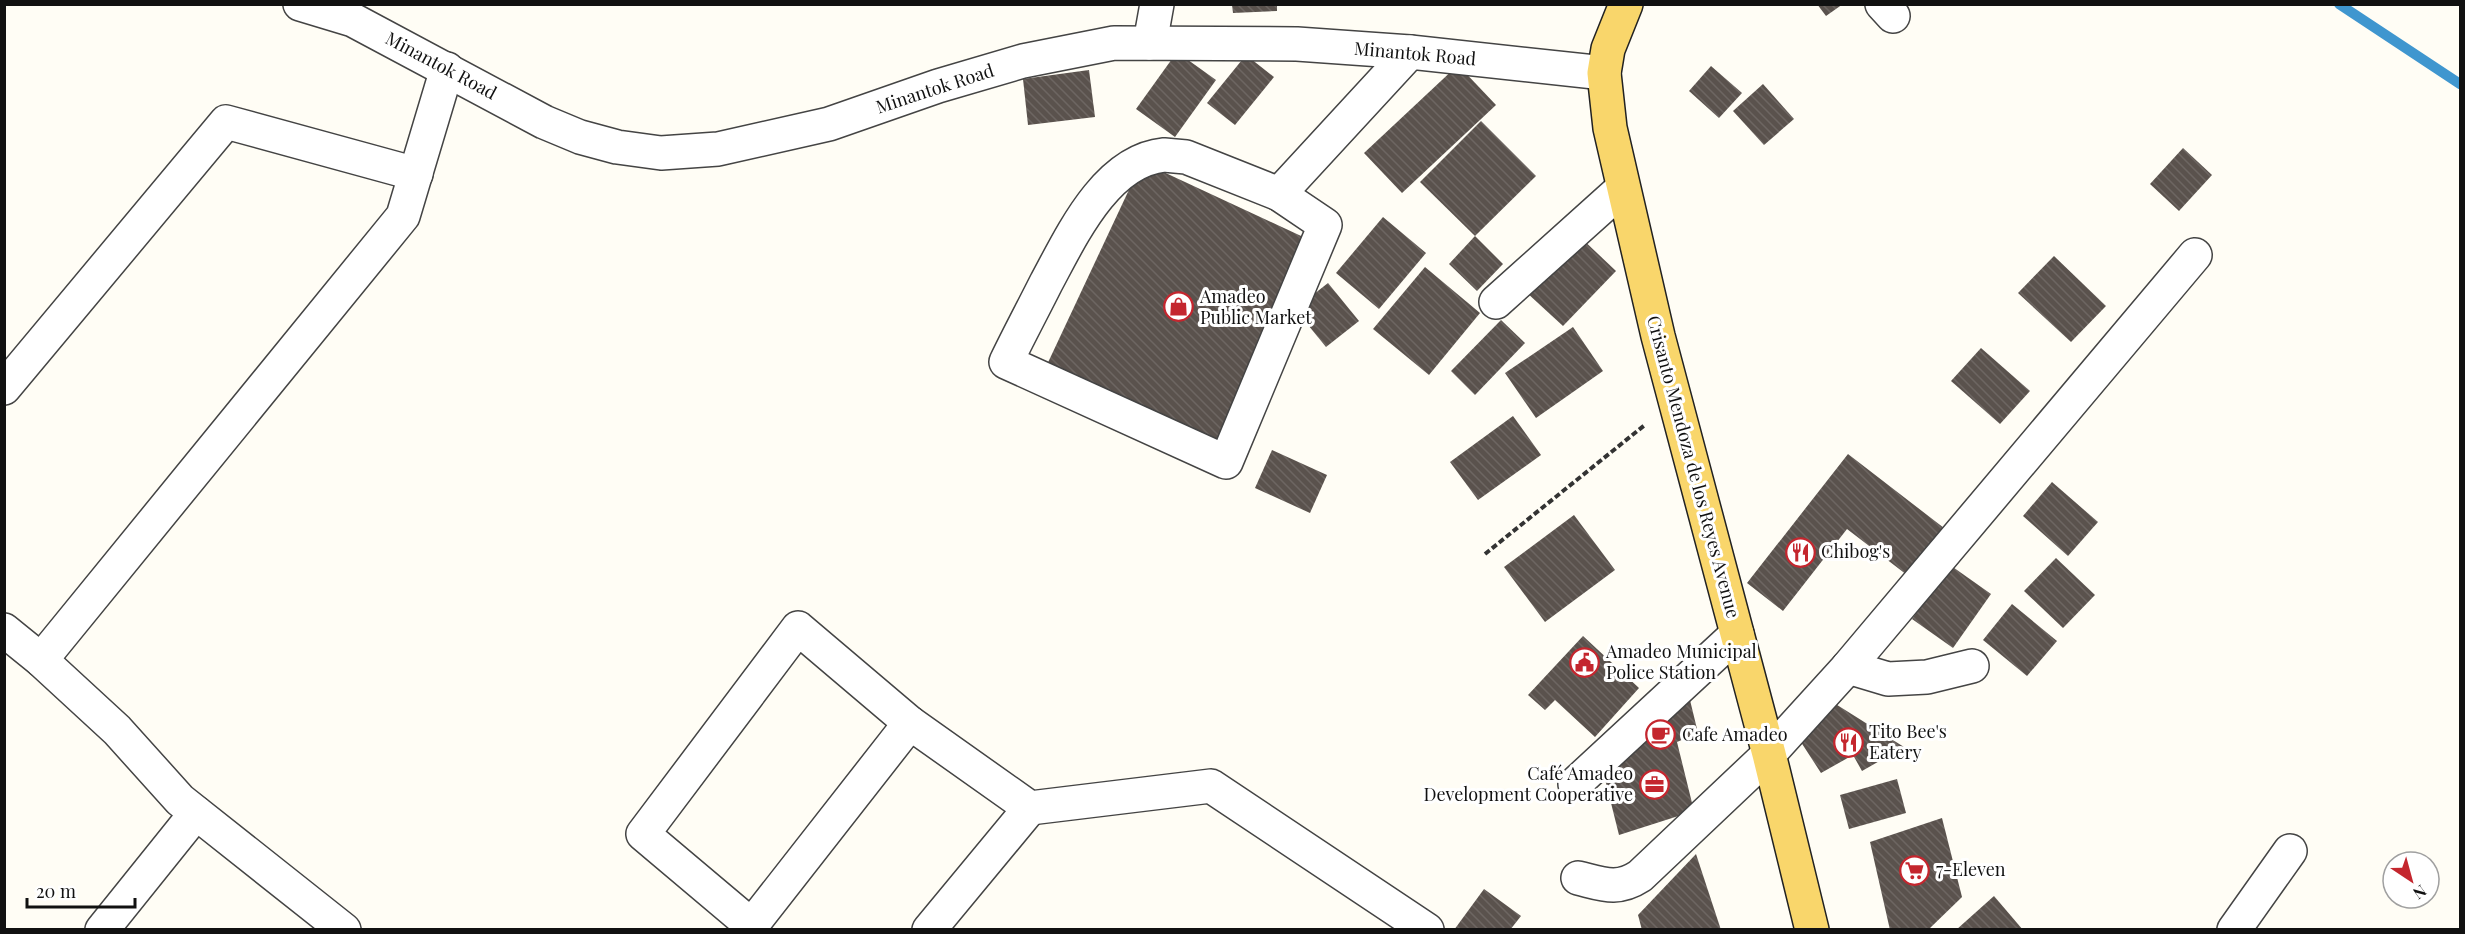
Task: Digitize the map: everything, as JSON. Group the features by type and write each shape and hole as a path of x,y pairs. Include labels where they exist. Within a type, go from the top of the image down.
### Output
{"main road":[{"name":"Crisanto Mendoza de los Reyes Avenue","path":"1626,4 1608,49 1604,73 1610,128 1675,401 1769,754 1812,930"}],"street":[{"name":"Minantok Road","path":"300,4 352,20 543,122 580,137 617,147 661,153 718,149 829,124 938,86 1023,61 1114,43 1297,44 1410,52 1604,73"},
{"path":"1150,43 1157,4"},
{"path":"1279,194 1410,52"},
{"path":"41,660 403,216 447,69"},
{"path":"4,388 226,122 416,174"},
{"path":"1164,155 1186,158 1279,194 1325,225 1226,462 1005,362 1079,220 1115,180 1142,160 1150,156 1164,155"},
{"path":"1496,302 1623,188"},
{"path":"1578,878 1613,886 1628,884 1769,754 1848,667 2195,255"},
{"path":"910,723 749,927 643,834 798,628 910,723 1029,808 1211,786 1427,930"},
{"path":"4,630 41,660 117,730 180,800 344,930"},
{"path":"1575,784 1737,634"},
{"path":"1848,667 1888,679 1927,677 1972,666"},
{"path":"929,930 1029,808"},
{"path":"102,930 196,813"},
{"path":"2235,930 2290,851"}],"path":[{"path":"1485,554 1675,401"}],"building":[{"path":"1817,4 1843,4 1826,16"},
{"path":"1232,5 1277,5 1277,11 1233,13"},
{"path":"1177,52 1216,80 1175,137 1136,109"},
{"path":"1246,55 1274,77 1235,125 1207,103"},
{"path":"1458,65 1496,105 1402,193 1364,153"},
{"path":"1711,66 1742,93 1719,118 1689,91"},
{"path":"1089,70 1095,117 1028,125 1023,79"},
{"path":"1763,84 1794,119 1764,145 1733,111"},
{"path":"1481,121 1536,176 1475,236 1420,182"},
{"path":"2183,148 2212,175 2179,211 2150,184"},
{"name":"Amadeo Public Market","path":"1142,162 1314,242 1216,451 1044,371"},
{"path":"1383,217 1426,253 1379,309 1336,273"},
{"path":"1578,235 1616,271 1563,326 1526,292"},
{"path":"1475,236 1503,264 1477,291 1449,264"},
{"path":"2054,256 2106,306 2071,342 2018,293"},
{"path":"1425,267 1480,313 1429,375 1373,329"},
{"path":"1328,283 1359,321 1326,347 1295,309"},
{"path":"1501,320 1525,343 1475,395 1451,371"},
{"path":"1573,327 1603,371 1536,418 1505,373"},
{"path":"1981,348 2030,391 2000,424 1951,381"},
{"path":"1513,416 1541,455 1478,500 1450,462"},
{"path":"1272,450 1327,475 1310,513 1255,488"},
{"name":"Chibog's","path":"1848,454 1944,528 1907,575 1847,529 1783,611 1747,583"},
{"path":"2052,482 2098,522 2068,556 2023,516"},
{"path":"1574,515 1615,570 1545,622 1504,567"},
{"path":"2056,558 2095,595 2063,628 2024,591"},
{"path":"1950,565 1991,594 1953,648 1912,619"},
{"path":"2012,604 2057,641 2027,676 1983,640"},
{"name":"Amadeo Municipal Police Station","path":"1583,636 1639,688 1595,737 1555,700 1545,710 1528,695"},
{"path":"1689,696 1698,733 1677,742 1694,811 1619,835 1602,767"},
{"name":"Tito Bee's Eatery","path":"1834,703 1904,747 1862,771 1853,755 1821,773 1797,736"},
{"path":"1897,779 1906,813 1849,829 1840,795"},
{"name":"7-Eleven","path":"1942,818 1962,897 1928,930 1890,930 1870,842"},
{"path":"1696,854 1721,930 1642,930 1638,915"},
{"path":"1484,889 1521,916 1510,930 1454,930"},
{"path":"1994,896 2023,930 1956,930"}],"waterway":[{"path":"2339,4 2460,84"}],"place":[{"name":"Amadeo Public Market","path":"1179,307"},
{"name":"Chibog's","path":"1800,552"},
{"name":"Amadeo Municipal Police Station","path":"1585,662"},
{"name":"Cafe Amadeo","path":"1661,735"},
{"name":"Tito Bee's Eatery","path":"1848,742"},
{"name":"Café Amadeo Development Cooperative","path":"1654,784"},
{"name":"7-Eleven","path":"1915,870"}]}
